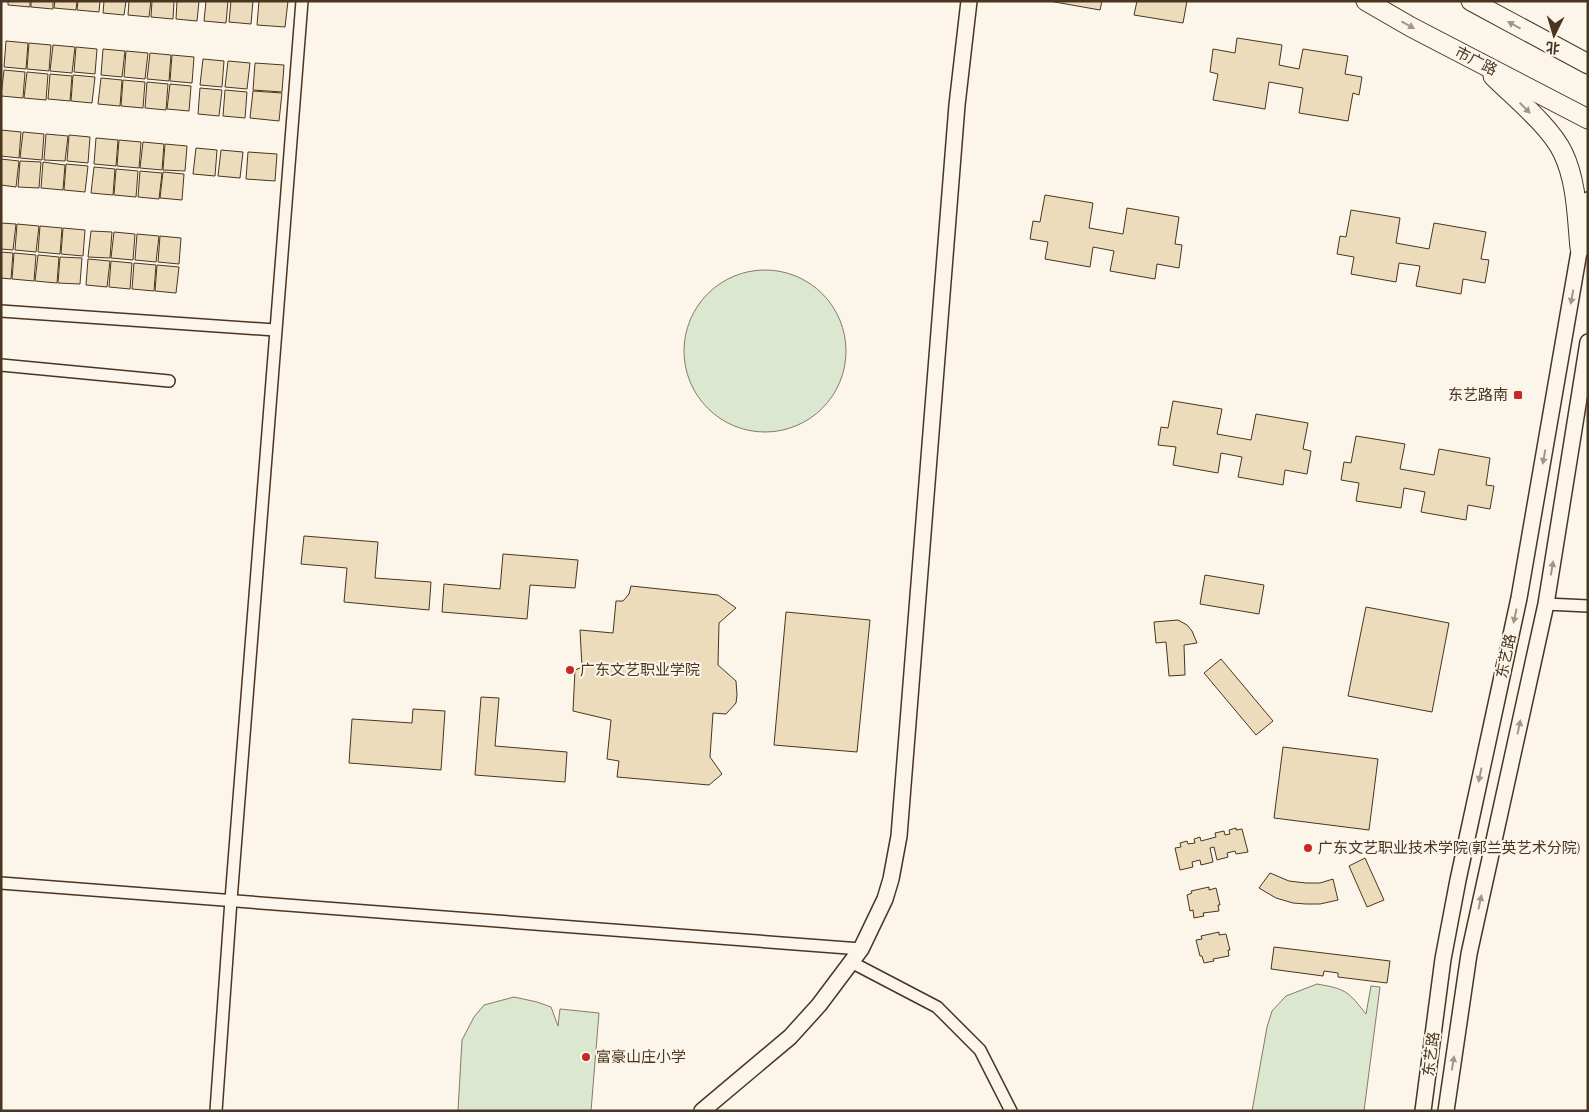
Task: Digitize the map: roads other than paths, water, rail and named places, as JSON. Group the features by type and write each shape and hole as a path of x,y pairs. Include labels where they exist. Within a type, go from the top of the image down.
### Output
{"main road":[{"name":"市广路","path":"1366,1 1588,119"},
{"path":"1471,1 1493,7 1588,64"},
{"path":"1478,61 1552,134 1563,153 1571,175 1580,248"}],"street":[{"path":"216,1111 230,900 302,1"},
{"path":"702,1111 790,1037 819,1005 861,949 885,899 891,879 899,836 956,115 969,1"},
{"name":"东艺路","path":"1424,1111 1443,958 1454,897 1519,598 1588,200"},
{"path":"1,311 276,330"},
{"name":"东艺路","path":"1446,1111 1469,954 1546,604 1588,342"},
{"path":"1,365 169,381"},
{"path":"1546,604 1588,606"},
{"path":"1,883 861,949"},
{"path":"851,962 937,1007 980,1050 1011,1111"}],"place":[{"name":"东艺路南","path":"1518,395"},
{"name":"广东文艺职业学院","path":"570,670"},
{"name":"广东文艺职业技术学院(郭兰英艺术分院)","path":"1308,848"},
{"name":"富豪山庄小学","path":"586,1057"}]}
